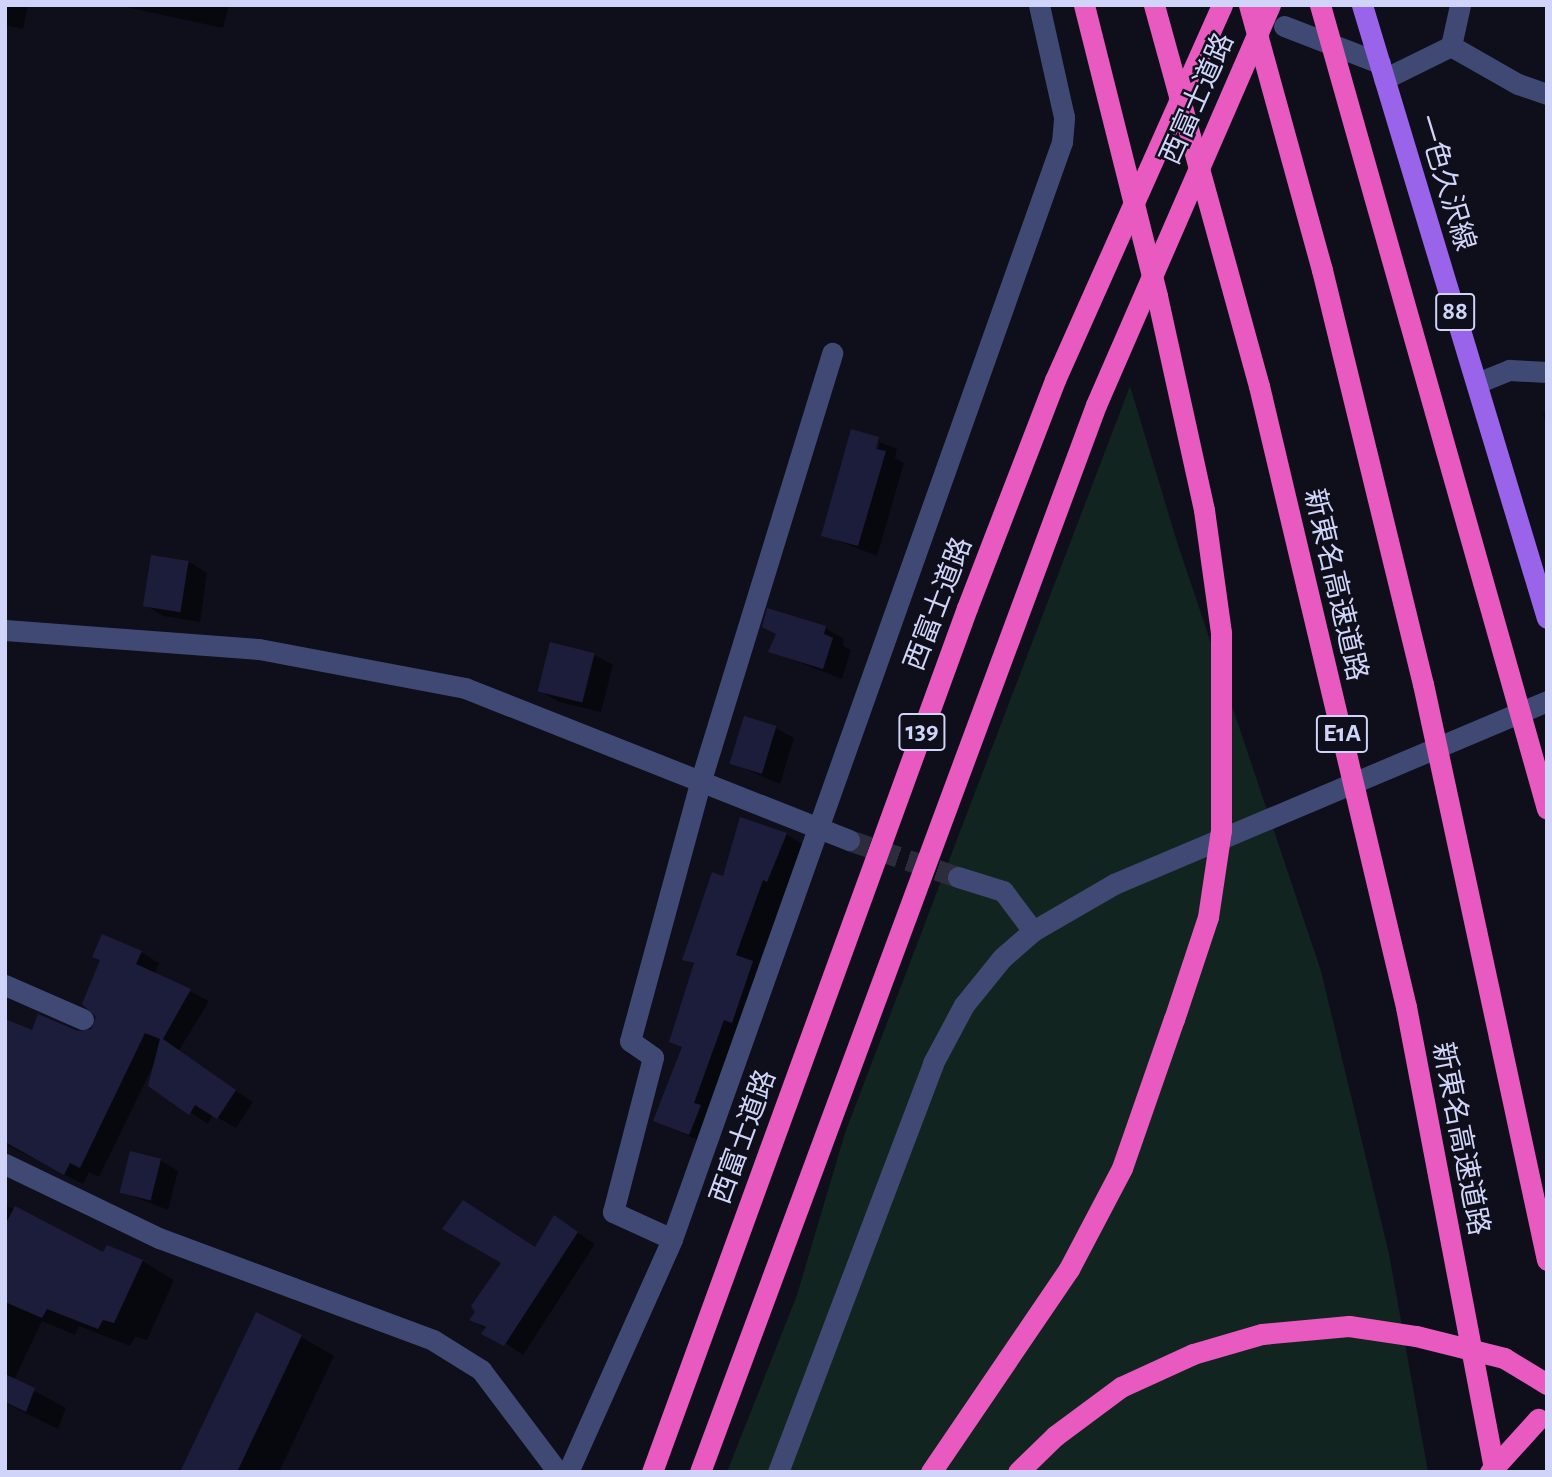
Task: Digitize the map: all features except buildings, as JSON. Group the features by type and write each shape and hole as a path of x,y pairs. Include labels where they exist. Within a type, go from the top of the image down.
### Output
{"highway":[{"path":"931,1472 1069,1269 1122,1168 1208,917 1221,830 1221,632 1203,510 1157,296 1084,5"},
{"name":"新東名高速道路","path":"1154,5 1259,386 1396,967 1492,1472"},
{"name":"西富士道路","path":"652,1472 967,608 1055,380 1222,5"},
{"name":"新東名高速道路","path":"1249,5 1322,270 1420,671 1547,1260"},
{"name":"西富士道路","path":"700,1472 1091,418 1270,5"},
{"path":"1320,5 1547,809"},
{"path":"1018,1472 1055,1436 1121,1387 1194,1354 1262,1334 1349,1326 1416,1336 1504,1358 1547,1384"},
{"path":"1492,1472 1538,1419"}],"main road":[{"name":"一色久沢線","path":"1363,5 1547,618"}],"street":[{"path":"568,1472 672,1239 816,827 1062,142 1064,117 1039,5"},
{"path":"1451,46 1460,5"},
{"path":"1284,26 1382,71 1451,46 1518,84 1547,94"},
{"path":"672,1239 612,1212 653,1057 629,1041 700,783 832,353"},
{"path":"1476,383 1509,370 1547,372"},
{"path":"5,630 258,649 464,688 849,840"},
{"path":"778,1472 933,1063 964,1005 1002,958 1032,931 1114,884 1547,701"},
{"path":"958,877 1003,891 1032,931"},
{"path":"5,985 83,1018"},
{"path":"5,1164 159,1238 433,1340 481,1370 558,1472"}],"green space":[{"path":"1130,386 1178,545 1321,971 1389,1254 1428,1472 727,1472 797,1295 845,1133"}],"tunnel":[{"path":"849,840 958,877"}]}
